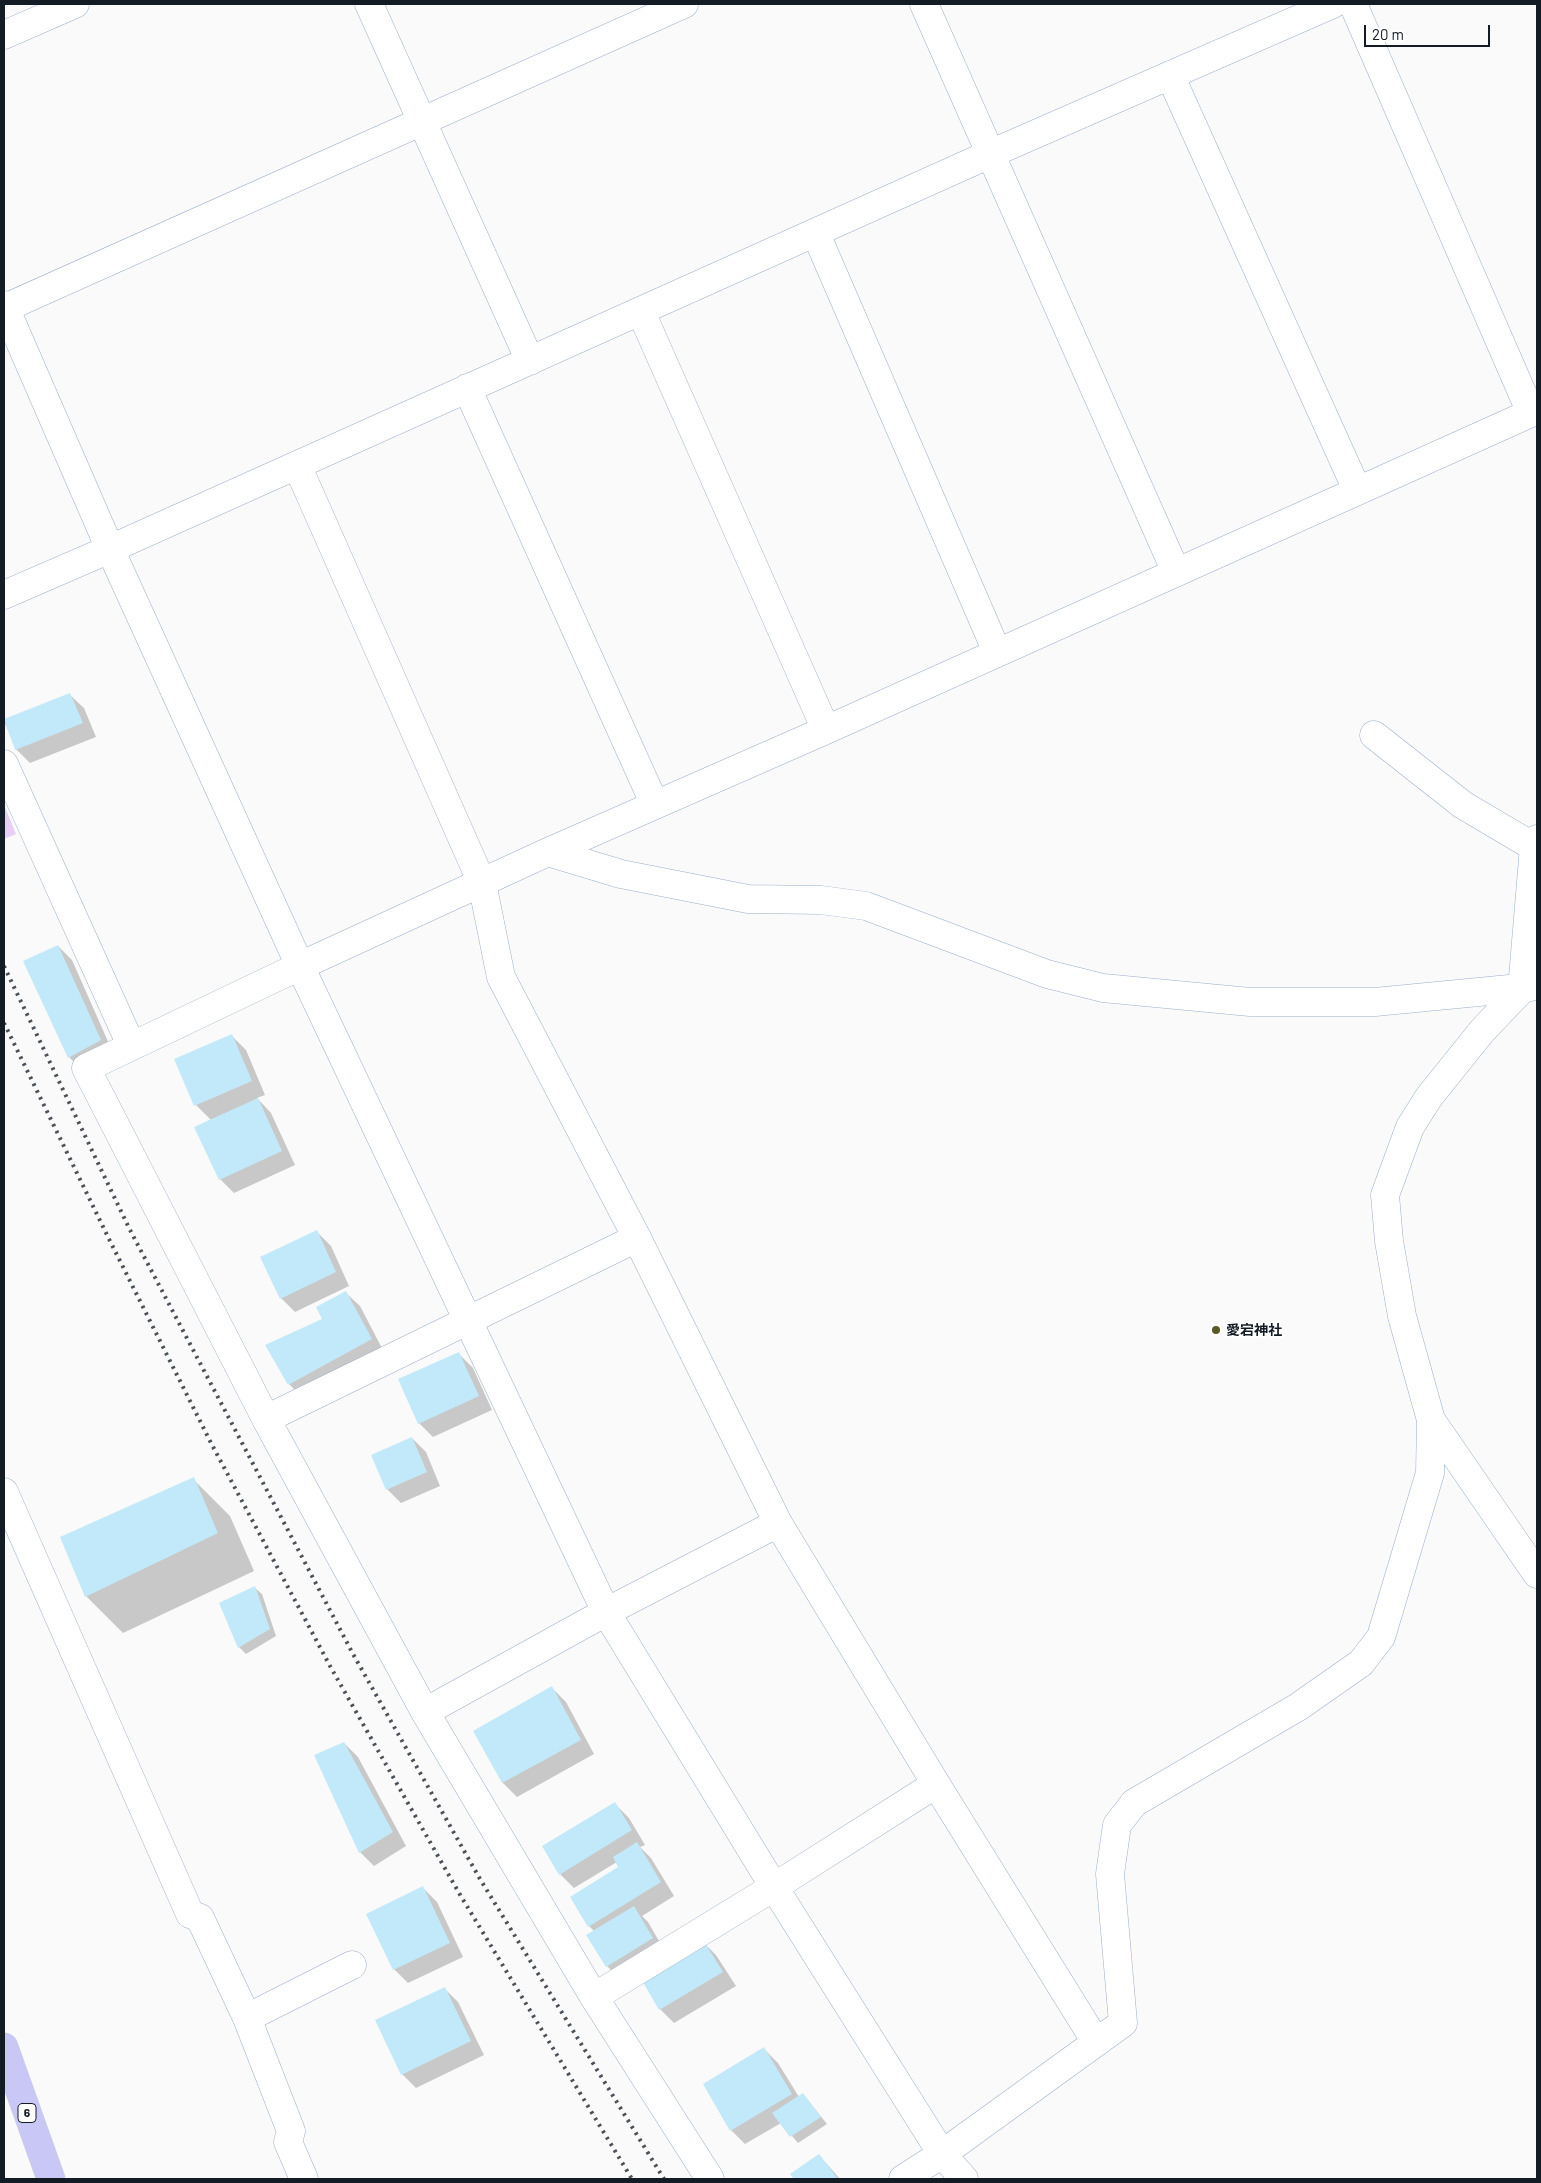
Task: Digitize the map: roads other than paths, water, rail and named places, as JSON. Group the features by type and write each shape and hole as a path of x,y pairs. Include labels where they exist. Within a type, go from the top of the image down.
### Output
{"main road":[{"name":"6","path":"4,2047 51,2179"}],"street":[{"path":"4,36 75,4"},
{"path":"369,4 530,361"},
{"path":"684,4 4,306 110,549 300,966 606,1612 774,1887 942,2154 964,2179"},
{"path":"924,4 1176,572"},
{"path":"4,595 816,234 990,154 1333,4"},
{"path":"710,2179 594,1997 425,1712 266,1419 86,1068 131,1045 548,852 826,730 1531,413 1353,4"},
{"path":"1170,76 1357,490"},
{"path":"816,234 997,652"},
{"path":"641,312 826,730"},
{"path":"468,388 655,805"},
{"path":"297,465 482,883 501,977 637,1238 778,1523 936,1784 1096,2042"},
{"path":"902,2179 942,2154 1122,2023 1110,1874 1117,1825 1134,1803 1298,1707 1362,1663 1381,1637 1430,1473 1431,1420 1402,1316 1389,1241 1385,1195 1410,1127 1428,1097 1482,1031 1530,988 1536,843 1463,805 1374,735"},
{"path":"4,764 131,1045"},
{"path":"548,852 621,874 748,898 822,900 866,906 1047,974 1102,988 1250,1002 1375,1002 1530,988"},
{"path":"266,1419 637,1238"},
{"path":"1431,1420 1537,1574"},
{"path":"4,1492 190,1914 200,1918 247,2018 291,2131 288,2142 304,2179"},
{"path":"425,1712 606,1612 778,1523"},
{"path":"594,1997 774,1887 936,1784"},
{"path":"247,2018 352,1965"}],"railway":[{"path":"4,966 129,1228 353,1654 480,1879 664,2179"},
{"path":"4,1023 211,1443 330,1666 459,1893 632,2179"}],"place":[{"name":"愛宕神社","path":"1216,1330"}]}
